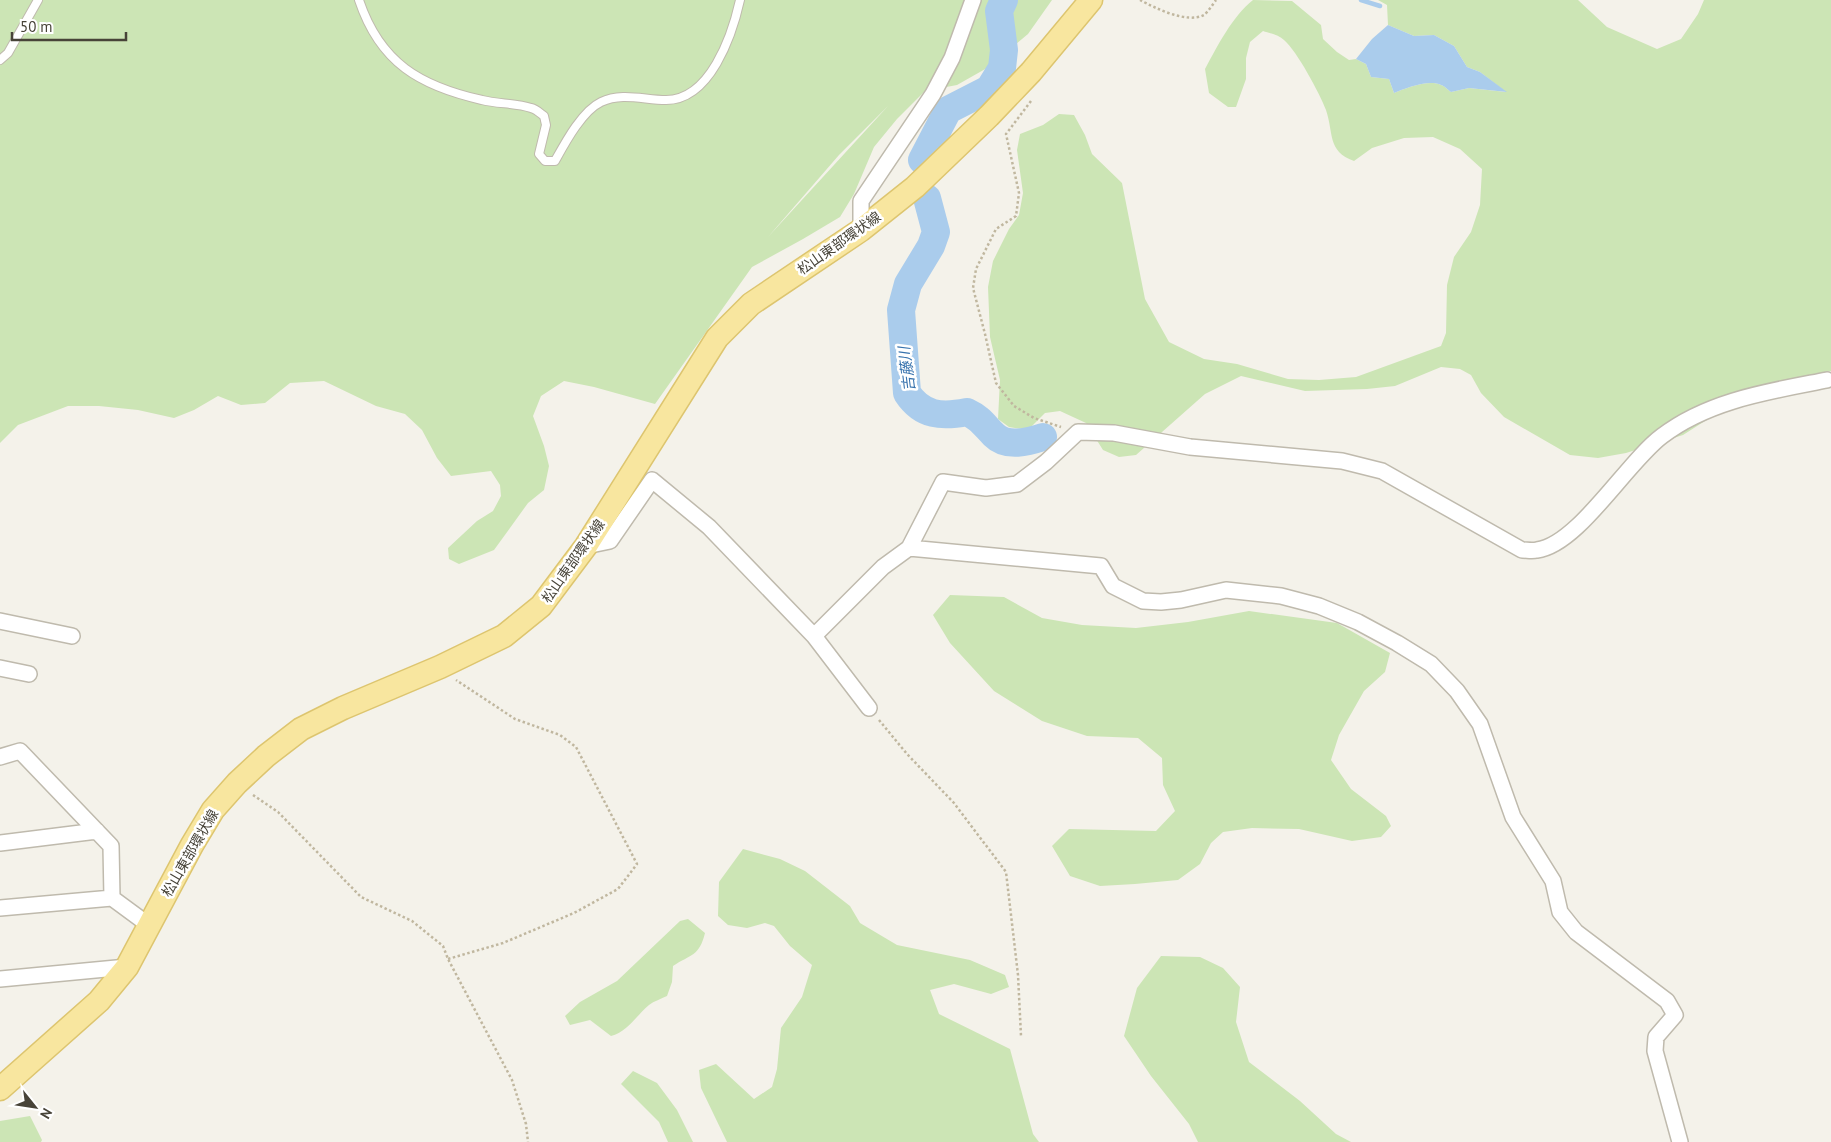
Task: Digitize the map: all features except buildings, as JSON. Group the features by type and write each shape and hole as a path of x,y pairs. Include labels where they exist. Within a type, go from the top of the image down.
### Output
{"main road":[{"name":"松山東部環状線","path":"0,1089 99,1001 127,967 192,845 213,810 237,783 266,756 301,729 343,708 440,667 504,636 541,606 586,546 717,338 751,304 860,230 915,187 989,116 1031,72 1091,0"}],"street":[{"path":"860,230 861,201 933,94 952,58 972,0"},
{"path":"814,636 883,567 908,548 943,482 986,488 1017,484 1046,462 1078,432 1114,433 1190,447 1342,461 1382,471 1522,550 1538,550 1558,542 1579,526 1632,464 1662,436 1694,417 1718,406 1763,392 1827,380"},
{"path":"586,546 610,542 652,480 709,526 814,636 869,708"},
{"path":"908,548 1101,566 1113,586 1143,602 1181,600 1226,590 1281,596 1319,606 1358,622 1431,664 1457,691 1480,724 1513,817 1553,881 1560,912 1576,932 1667,1001 1675,1015 1656,1037 1655,1051 1680,1142"},
{"path":"0,621 72,636"},
{"path":"0,668 29,674"},
{"path":"0,757 20,751 111,846 112,898"},
{"path":"0,843 97,831"},
{"path":"0,908 112,898 150,926"},
{"path":"0,979 127,967"}],"lane":[{"path":"0,60 8,53 38,0"},
{"path":"359,0 365,19 380,46 392,59 422,80 447,90 483,100 532,108 544,116 546,125 539,154 545,160 555,162 585,115 601,102 620,96 665,100 681,98 700,85 718,62 736,18 740,0"}],"path":[{"path":"1140,0 1156,8 1187,18 1204,15 1216,0"},
{"path":"1035,96 1006,134 1019,193 1016,216 996,228 976,269 972,288 996,383 1014,406 1034,418 1078,432"},
{"path":"440,667 466,688 516,719 560,735 576,747 620,828 637,864 618,889 574,913 503,942 448,959"},
{"path":"869,708 907,754 954,802 1006,872 1018,975 1021,1036"},
{"path":"237,783 278,812 361,897 412,921 443,946 448,959 512,1080 526,1124 528,1142"}],"green space":[{"path":"0,0 1052,0 1028,34 987,68 957,85 925,91 897,119 874,147 854,194 840,217 752,267 655,404 594,387 564,381 541,396 533,416 549,466 544,490 528,503 494,550 459,564 449,559 448,548 477,521 493,511 501,496 500,485 491,471 451,476 437,458 422,430 405,414 376,406 324,381 290,383 265,403 241,405 218,396 194,410 174,418 138,410 99,406 68,406 18,425 0,443","holes":["888,106 768,237 839,155"]},
{"path":"1253,0 1292,1 1321,25 1323,39 1337,52 1349,60 1356,59 1366,64 1371,77 1389,79 1394,93 1430,83 1436,83 1451,92 1469,88 1506,92 1480,72 1467,67 1454,46 1434,35 1414,36 1388,25 1387,5 1378,0 1578,0 1607,27 1657,49 1681,39 1698,14 1704,0 1831,0 1831,371 1782,382 1719,412 1683,435 1626,453 1598,458 1570,455 1504,417 1481,393 1471,375 1460,369 1441,367 1395,386 1367,389 1305,391 1241,376 1205,394 1136,455 1119,457 1103,450 1086,423 1060,411 1045,413 1028,430 1009,427 998,419 1000,380 990,337 988,287 993,261 1009,229 1019,215 1023,193 1017,150 1020,134 1043,125 1059,114 1074,115 1085,135 1092,154 1122,183 1145,299 1169,342 1204,359 1237,364 1288,379 1319,380 1356,377 1441,346 1446,333 1447,285 1454,257 1471,232 1480,205 1482,169 1460,149 1433,137 1404,138 1372,148 1354,161 1345,157 1335,147 1326,110 1314,84 1289,46 1282,38 1274,34 1263,31 1250,42 1246,58 1246,79 1236,107 1228,107 1209,93 1205,69 1232,23"},
{"path":"950,595 1004,597 1042,618 1082,625 1136,628 1188,622 1249,611 1337,623 1390,653 1385,672 1364,691 1339,735 1331,760 1351,789 1386,816 1391,826 1381,837 1352,841 1299,829 1252,828 1223,832 1211,843 1200,864 1178,880 1100,886 1070,876 1052,846 1069,829 1156,831 1175,811 1163,785 1162,758 1138,738 1087,736 1042,721 994,691 950,643 933,615"},
{"path":"743,849 780,859 805,871 850,906 860,923 897,945 970,960 1005,975 1009,987 991,994 954,984 930,990 939,1014 1010,1049 1033,1134 1039,1142 727,1142 701,1088 699,1070 716,1064 754,1099 772,1087 777,1069 781,1028 802,997 812,965 790,946 774,926 765,923 747,928 728,925 718,916 719,882"},
{"path":"688,919 705,933 703,941 694,954 673,966 672,982 667,996 644,1009 627,1027 611,1036 590,1020 570,1025 565,1016 580,1002 617,981 680,921"},
{"path":"1161,956 1200,957 1223,968 1240,987 1236,1022 1249,1062 1300,1101 1336,1134 1351,1142 1198,1142 1189,1124 1151,1076 1124,1036 1137,988"},
{"path":"633,1071 657,1083 677,1110 693,1142 668,1142 659,1122 621,1084"},
{"path":"30,1116 42,1140 41,1142 0,1142 0,1121"}],"water":[{"path":"1388,25 1414,36 1434,35 1454,46 1467,67 1480,72 1507,92 1469,88 1451,92 1436,83 1430,83 1394,93 1389,79 1371,77 1366,64 1356,59 1372,39"}],"waterway":[{"name":"吉藤川","path":"922,160 948,110 989,89 1002,68 1004,50 999,11 1004,0"},
{"path":"1361,0 1380,6"},
{"name":"吉藤川","path":"927,198 936,232 931,246 908,284 901,310 907,393 919,406 933,413 967,412 979,419 994,435 1005,442 1018,443 1043,437"}]}
